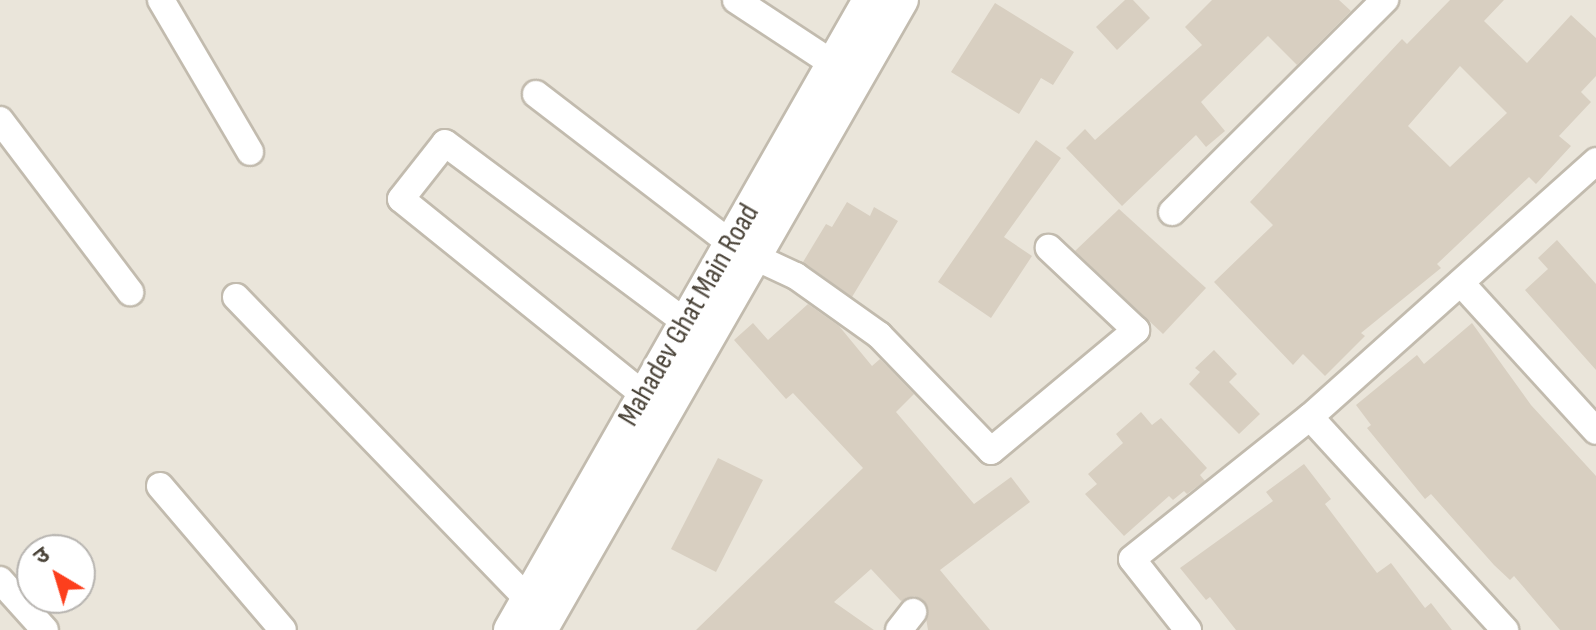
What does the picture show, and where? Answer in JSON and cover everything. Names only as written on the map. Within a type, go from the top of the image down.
[{"type":"street","points":[[161,0],[250,152]]},
{"type":"street","points":[[736,0],[845,72],[902,0]]},
{"type":"street","name":"Mahadev Ghat Main Road","points":[[510,630],[685,322],[743,250],[845,72],[869,0]]},
{"type":"street","points":[[1172,212],[1385,0]]},
{"type":"street","points":[[536,94],[743,250],[796,276],[879,335],[991,451],[1136,330],[1049,248]]},
{"type":"street","points":[[0,120],[130,292]]},
{"type":"street","points":[[644,395],[401,199],[445,143],[685,322]]},
{"type":"street","points":[[1188,630],[1132,559],[1310,417],[1596,161]]},
{"type":"street","points":[[541,630],[743,250]]},
{"type":"street","points":[[1461,283],[1596,431]]},
{"type":"street","points":[[236,297],[528,599]]},
{"type":"street","points":[[1310,417],[1505,630]]},
{"type":"street","points":[[160,486],[283,630]]},
{"type":"street","points":[[0,580],[45,630]]},
{"type":"shaded area","points":[[0,0],[1596,0],[1596,630],[0,630]]},
{"type":"building","points":[[1125,0],[1133,0],[1150,18],[1117,50],[1096,27]]},
{"type":"building","points":[[1212,0],[1339,0],[1351,11],[1297,65],[1268,36],[1201,102],[1225,131],[1206,147],[1196,135],[1122,206],[1066,148],[1085,129],[1095,140],[1202,45],[1185,27]]},
{"type":"building","points":[[1450,0],[1504,0],[1484,21],[1527,63],[1571,15],[1596,38],[1596,76],[1581,92],[1591,102],[1559,136],[1571,146],[1536,184],[1529,177],[1437,264],[1441,268],[1361,333],[1365,336],[1325,376],[1303,354],[1293,365],[1214,282],[1273,225],[1250,202],[1402,39],[1407,44]],"holes":[[[1460,66],[1507,113],[1450,167],[1408,126]]]},
{"type":"building","points":[[995,3],[1074,52],[1053,85],[1041,78],[1019,114],[951,72]]},
{"type":"building","points":[[1036,140],[1061,158],[1004,237],[1032,256],[991,318],[938,282]]},
{"type":"building","points":[[847,202],[870,216],[874,207],[898,221],[852,297],[803,262],[826,224],[832,227]]},
{"type":"building","points":[[1119,209],[1206,288],[1163,334],[1075,251]]},
{"type":"building","points":[[1557,240],[1596,284],[1596,370],[1525,290],[1548,269],[1538,258]]},
{"type":"building","points":[[808,304],[839,326],[872,366],[880,359],[914,394],[896,412],[974,504],[1011,477],[1030,502],[940,570],[990,630],[928,630],[923,600],[914,596],[901,601],[871,569],[834,602],[874,630],[696,630],[863,468],[793,393],[786,399],[734,340],[753,323],[768,340]]},
{"type":"building","points":[[1472,323],[1531,405],[1596,476],[1596,630],[1560,630],[1514,576],[1510,580],[1494,565],[1431,494],[1425,499],[1367,428],[1371,425],[1356,405],[1417,355],[1424,364]]},
{"type":"building","points":[[1214,350],[1237,374],[1229,382],[1260,414],[1239,434],[1189,384],[1200,372],[1195,368]]},
{"type":"building","points":[[1141,412],[1152,425],[1161,418],[1207,468],[1200,475],[1205,481],[1173,500],[1169,496],[1124,536],[1085,494],[1097,484],[1088,474],[1123,443],[1116,434]]},
{"type":"building","points":[[718,458],[763,480],[716,572],[671,549]]},
{"type":"building","points":[[1304,464],[1331,499],[1325,504],[1377,573],[1391,563],[1425,608],[1431,603],[1452,630],[1236,630],[1210,597],[1206,600],[1180,568],[1273,501],[1266,492]]}]
